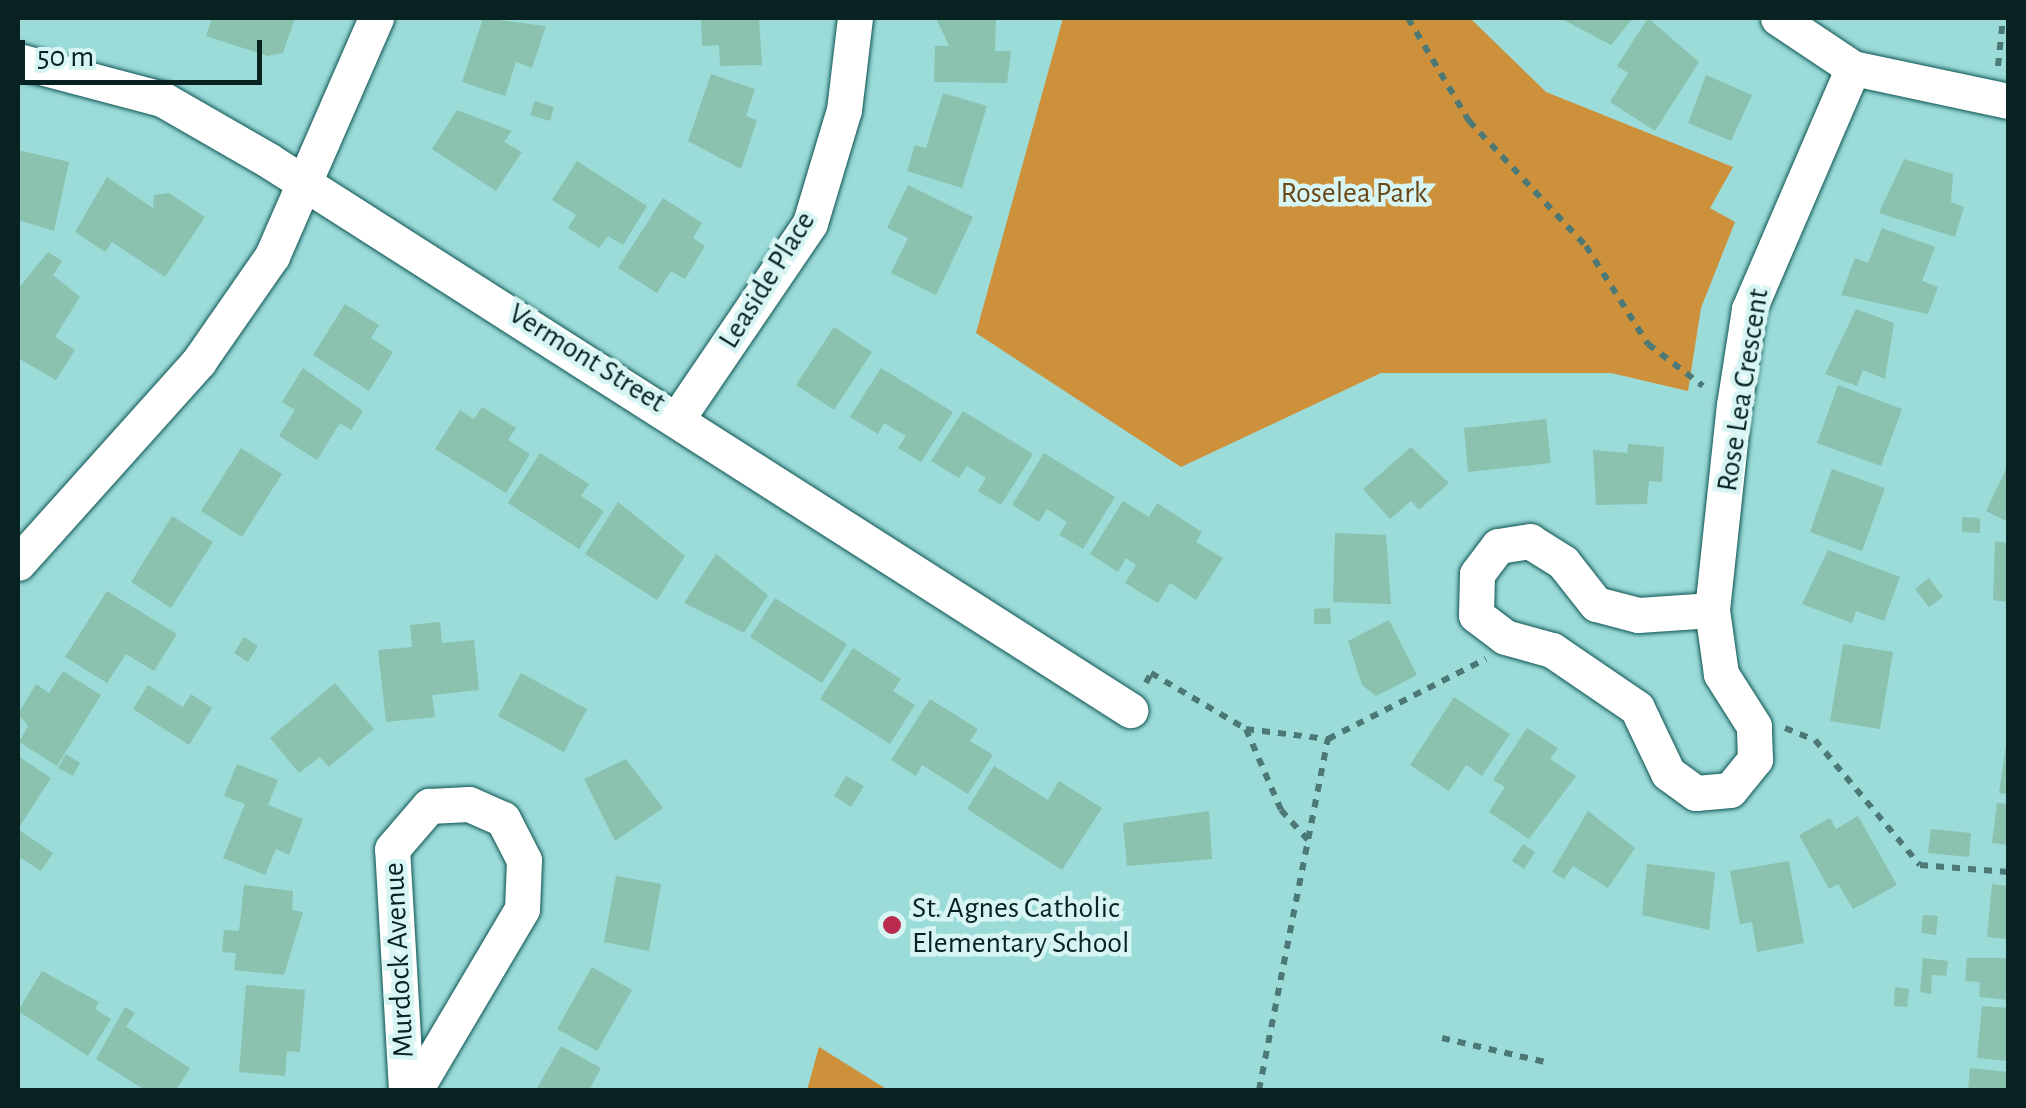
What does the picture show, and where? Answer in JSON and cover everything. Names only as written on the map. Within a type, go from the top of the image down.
[{"type":"street","points":[[18,563],[199,361],[272,256],[308,183],[376,18]]},
{"type":"street","name":"Leaside Place","points":[[679,416],[810,223],[844,110],[855,18]]},
{"type":"street","points":[[1778,18],[1852,68],[2001,100]]},
{"type":"street","name":"Vermont Street","points":[[18,61],[162,99],[308,183],[679,416],[1130,710]]},
{"type":"street","name":"Rose Lea Crescent","points":[[1754,726],[1721,674],[1712,610],[1734,405],[1749,309],[1852,68]]},
{"type":"street","points":[[1712,610],[1638,615],[1596,604],[1563,562],[1530,541],[1498,546],[1478,574],[1476,615],[1505,637],[1552,650],[1638,708],[1668,772],[1696,794],[1730,790],[1755,759],[1754,726]]},
{"type":"street","name":"Murdock Avenue","points":[[406,1090],[392,849],[429,806],[469,804],[504,819],[524,860],[522,908],[415,1090]]},
{"type":"path","points":[[1408,18],[1469,121],[1586,246],[1648,344],[1734,405]]},
{"type":"path","points":[[2001,100],[2003,18]]},
{"type":"path","points":[[1130,710],[1152,673],[1246,729],[1328,740],[1480,666],[1505,637]]},
{"type":"path","points":[[1754,726],[1814,740],[1920,865],[2008,872]]},
{"type":"path","points":[[1246,729],[1281,810],[1308,840]]},
{"type":"path","points":[[1258,1090],[1328,740]]},
{"type":"path","points":[[1442,1038],[1546,1062]]},
{"type":"green space","name":"Roselea Park","points":[[1063,18],[1470,18],[1546,92],[1733,167],[1710,208],[1735,222],[1701,308],[1688,391],[1611,373],[1381,373],[1181,467],[976,333]]},
{"type":"green space","points":[[819,1047],[888,1090],[807,1090]]},
{"type":"building","points":[[212,18],[295,18],[283,53],[268,56],[206,36]]},
{"type":"building","points":[[483,18],[546,26],[532,68],[516,62],[505,96],[462,82]]},
{"type":"building","points":[[701,18],[759,18],[762,65],[720,66],[719,45],[702,46]]},
{"type":"building","points":[[936,18],[996,18],[995,51],[1011,51],[1007,83],[934,82],[935,46],[949,46]]},
{"type":"building","points":[[1560,18],[1633,18],[1611,45]]},
{"type":"building","points":[[1648,18],[1699,62],[1655,131],[1610,102],[1628,73],[1617,66]]},
{"type":"building","points":[[711,74],[755,89],[746,116],[757,120],[741,169],[688,141]]},
{"type":"building","points":[[1706,75],[1752,95],[1731,141],[1688,123]]},
{"type":"building","points":[[943,93],[987,106],[962,188],[907,171],[915,145],[926,148]]},
{"type":"building","points":[[535,101],[554,107],[550,121],[530,115]]},
{"type":"building","points":[[457,110],[512,131],[504,142],[522,152],[496,191],[432,149]]},
{"type":"building","points":[[18,150],[69,162],[54,231],[18,220]]},
{"type":"building","points":[[1904,159],[1953,174],[1951,202],[1964,207],[1955,237],[1879,213]]},
{"type":"building","points":[[577,161],[647,206],[623,245],[608,236],[599,248],[568,228],[576,215],[552,200]]},
{"type":"building","points":[[107,177],[153,208],[154,195],[169,193],[205,217],[165,277],[112,242],[105,252],[75,232]]},
{"type":"building","points":[[908,185],[973,217],[936,295],[891,273],[908,238],[887,228]]},
{"type":"building","points":[[663,198],[702,223],[693,238],[705,246],[685,279],[671,271],[657,293],[618,268]]},
{"type":"building","points":[[1882,228],[1935,247],[1922,281],[1938,287],[1928,314],[1841,295],[1855,258],[1868,263]]},
{"type":"building","points":[[48,252],[62,261],[53,275],[80,297],[55,337],[75,350],[56,380],[18,358],[18,289]]},
{"type":"building","points":[[345,304],[379,325],[371,338],[393,352],[369,391],[313,355]]},
{"type":"building","points":[[1856,309],[1894,323],[1885,379],[1863,370],[1857,386],[1825,374]]},
{"type":"building","points":[[834,327],[872,352],[834,410],[796,385]]},
{"type":"building","points":[[303,368],[363,411],[351,430],[340,423],[317,460],[279,436],[295,410],[282,402]]},
{"type":"building","points":[[881,368],[953,412],[921,462],[898,448],[906,436],[884,423],[878,434],[850,417]]},
{"type":"building","points":[[1838,385],[1902,409],[1881,466],[1817,443]]},
{"type":"building","points":[[482,407],[516,428],[508,440],[530,454],[506,493],[435,449],[460,410],[474,419]]},
{"type":"building","points":[[963,411],[1033,454],[1001,505],[978,491],[986,478],[967,466],[959,478],[931,461]]},
{"type":"building","points":[[1546,419],[1551,463],[1468,472],[1464,428]]},
{"type":"building","points":[[1628,444],[1664,447],[1662,482],[1649,481],[1647,504],[1596,505],[1593,450],[1627,453]]},
{"type":"building","points":[[1411,447],[1449,483],[1419,510],[1411,501],[1390,519],[1363,489]]},
{"type":"building","points":[[241,448],[282,474],[242,537],[201,511]]},
{"type":"building","points":[[540,453],[589,484],[581,496],[604,511],[579,549],[508,503]]},
{"type":"building","points":[[1044,453],[1115,497],[1083,549],[1059,535],[1067,522],[1047,509],[1039,522],[1012,505]]},
{"type":"building","points":[[2008,465],[2008,522],[1986,511]]},
{"type":"building","points":[[1832,469],[1885,488],[1862,551],[1810,532]]},
{"type":"building","points":[[1123,501],[1149,517],[1157,503],[1202,532],[1196,542],[1223,558],[1196,600],[1170,583],[1158,603],[1125,583],[1136,565],[1126,558],[1118,572],[1090,554]]},
{"type":"building","points":[[618,502],[685,556],[657,600],[585,554]]},
{"type":"building","points":[[172,516],[213,542],[171,608],[131,582]]},
{"type":"building","points":[[1962,517],[1980,518],[1980,533],[1962,532]]},
{"type":"building","points":[[1335,533],[1386,535],[1391,604],[1333,602]]},
{"type":"building","points":[[1995,541],[2008,543],[2008,602],[1993,600]]},
{"type":"building","points":[[1828,550],[1900,577],[1884,621],[1856,611],[1852,623],[1802,604]]},
{"type":"building","points":[[716,554],[768,595],[744,633],[684,603]]},
{"type":"building","points":[[1929,578],[1943,597],[1929,607],[1915,589]]},
{"type":"building","points":[[107,591],[177,634],[154,671],[126,654],[107,683],[65,657]]},
{"type":"building","points":[[775,598],[847,644],[822,683],[750,637]]},
{"type":"building","points":[[1330,608],[1331,624],[1314,624],[1314,609]]},
{"type":"building","points":[[1389,620],[1417,675],[1376,696],[1362,685],[1348,641]]},
{"type":"building","points":[[440,622],[442,643],[474,640],[479,690],[432,695],[435,717],[386,722],[378,650],[412,647],[410,625]]},
{"type":"building","points":[[244,637],[258,646],[248,662],[234,653]]},
{"type":"building","points":[[1843,644],[1893,652],[1880,729],[1830,721]]},
{"type":"building","points":[[853,648],[901,679],[893,691],[915,705],[890,744],[820,699]]},
{"type":"building","points":[[63,671],[101,695],[57,766],[19,742],[28,726],[18,714],[36,684],[49,693]]},
{"type":"building","points":[[521,673],[587,709],[564,752],[498,716]]},
{"type":"building","points":[[335,683],[374,729],[329,767],[320,757],[299,773],[270,738]]},
{"type":"building","points":[[148,685],[183,707],[191,694],[212,708],[189,745],[133,709]]},
{"type":"building","points":[[1454,697],[1510,734],[1482,776],[1466,765],[1449,791],[1410,765]]},
{"type":"building","points":[[930,699],[978,729],[970,741],[993,755],[968,794],[922,765],[916,776],[891,760]]},
{"type":"building","points":[[1527,728],[1558,748],[1550,759],[1576,776],[1529,839],[1489,812],[1505,787],[1493,780]]},
{"type":"building","points":[[2008,732],[2008,794],[1999,793]]},
{"type":"building","points":[[66,754],[80,763],[73,776],[58,768]]},
{"type":"building","points":[[18,756],[51,778],[18,829]]},
{"type":"building","points":[[626,759],[663,808],[615,841],[584,779]]},
{"type":"building","points":[[237,764],[278,780],[268,805],[303,819],[289,855],[276,849],[265,875],[223,858],[245,804],[224,796]]},
{"type":"building","points":[[994,766],[1048,800],[1059,781],[1102,808],[1062,870],[967,809]]},
{"type":"building","points":[[846,776],[864,786],[851,807],[834,796]]},
{"type":"building","points":[[1997,803],[2008,804],[2008,845],[1992,843]]},
{"type":"building","points":[[1209,811],[1212,859],[1127,866],[1123,823]]},
{"type":"building","points":[[1588,811],[1635,848],[1608,888],[1573,866],[1564,879],[1552,872]]},
{"type":"building","points":[[1858,816],[1897,885],[1853,909],[1838,884],[1829,889],[1799,835],[1830,818],[1836,829]]},
{"type":"building","points":[[1931,829],[1971,833],[1969,857],[1928,853]]},
{"type":"building","points":[[19,830],[53,853],[41,871],[18,856]]},
{"type":"building","points":[[1523,844],[1535,852],[1524,869],[1512,861]]},
{"type":"building","points":[[1789,861],[1804,943],[1757,952],[1752,922],[1740,924],[1730,871]]},
{"type":"building","points":[[1647,864],[1715,872],[1709,930],[1642,915]]},
{"type":"building","points":[[616,876],[661,884],[649,951],[604,942]]},
{"type":"building","points":[[1992,884],[2008,886],[2008,939],[1987,937]]},
{"type":"building","points":[[244,885],[293,891],[292,910],[303,912],[284,975],[234,970],[236,953],[222,952],[224,930],[239,931]]},
{"type":"building","points":[[1923,915],[1938,916],[1936,935],[1921,933]]},
{"type":"building","points":[[1923,958],[1948,961],[1946,976],[1932,975],[1931,994],[1920,992]]},
{"type":"building","points":[[1967,958],[2008,958],[2008,1000],[1979,997],[1980,982],[1965,981]]},
{"type":"building","points":[[592,967],[632,990],[597,1051],[557,1029]]},
{"type":"building","points":[[42,971],[99,1002],[95,1009],[111,1019],[88,1056],[18,1011]]},
{"type":"building","points":[[246,985],[305,990],[300,1052],[287,1051],[285,1076],[239,1072]]},
{"type":"building","points":[[1895,987],[1909,989],[1907,1007],[1894,1006]]},
{"type":"building","points":[[1982,1006],[2008,1008],[2008,1061],[1977,1058]]},
{"type":"building","points":[[125,1007],[135,1013],[126,1027],[190,1068],[176,1090],[145,1090],[96,1059]]},
{"type":"building","points":[[561,1046],[601,1068],[589,1090],[536,1090]]},
{"type":"building","points":[[1970,1068],[2008,1072],[2008,1090],[1968,1090]]},
{"type":"place","name":"St. Agnes Catholic Elementary School","points":[[892,925]]}]
